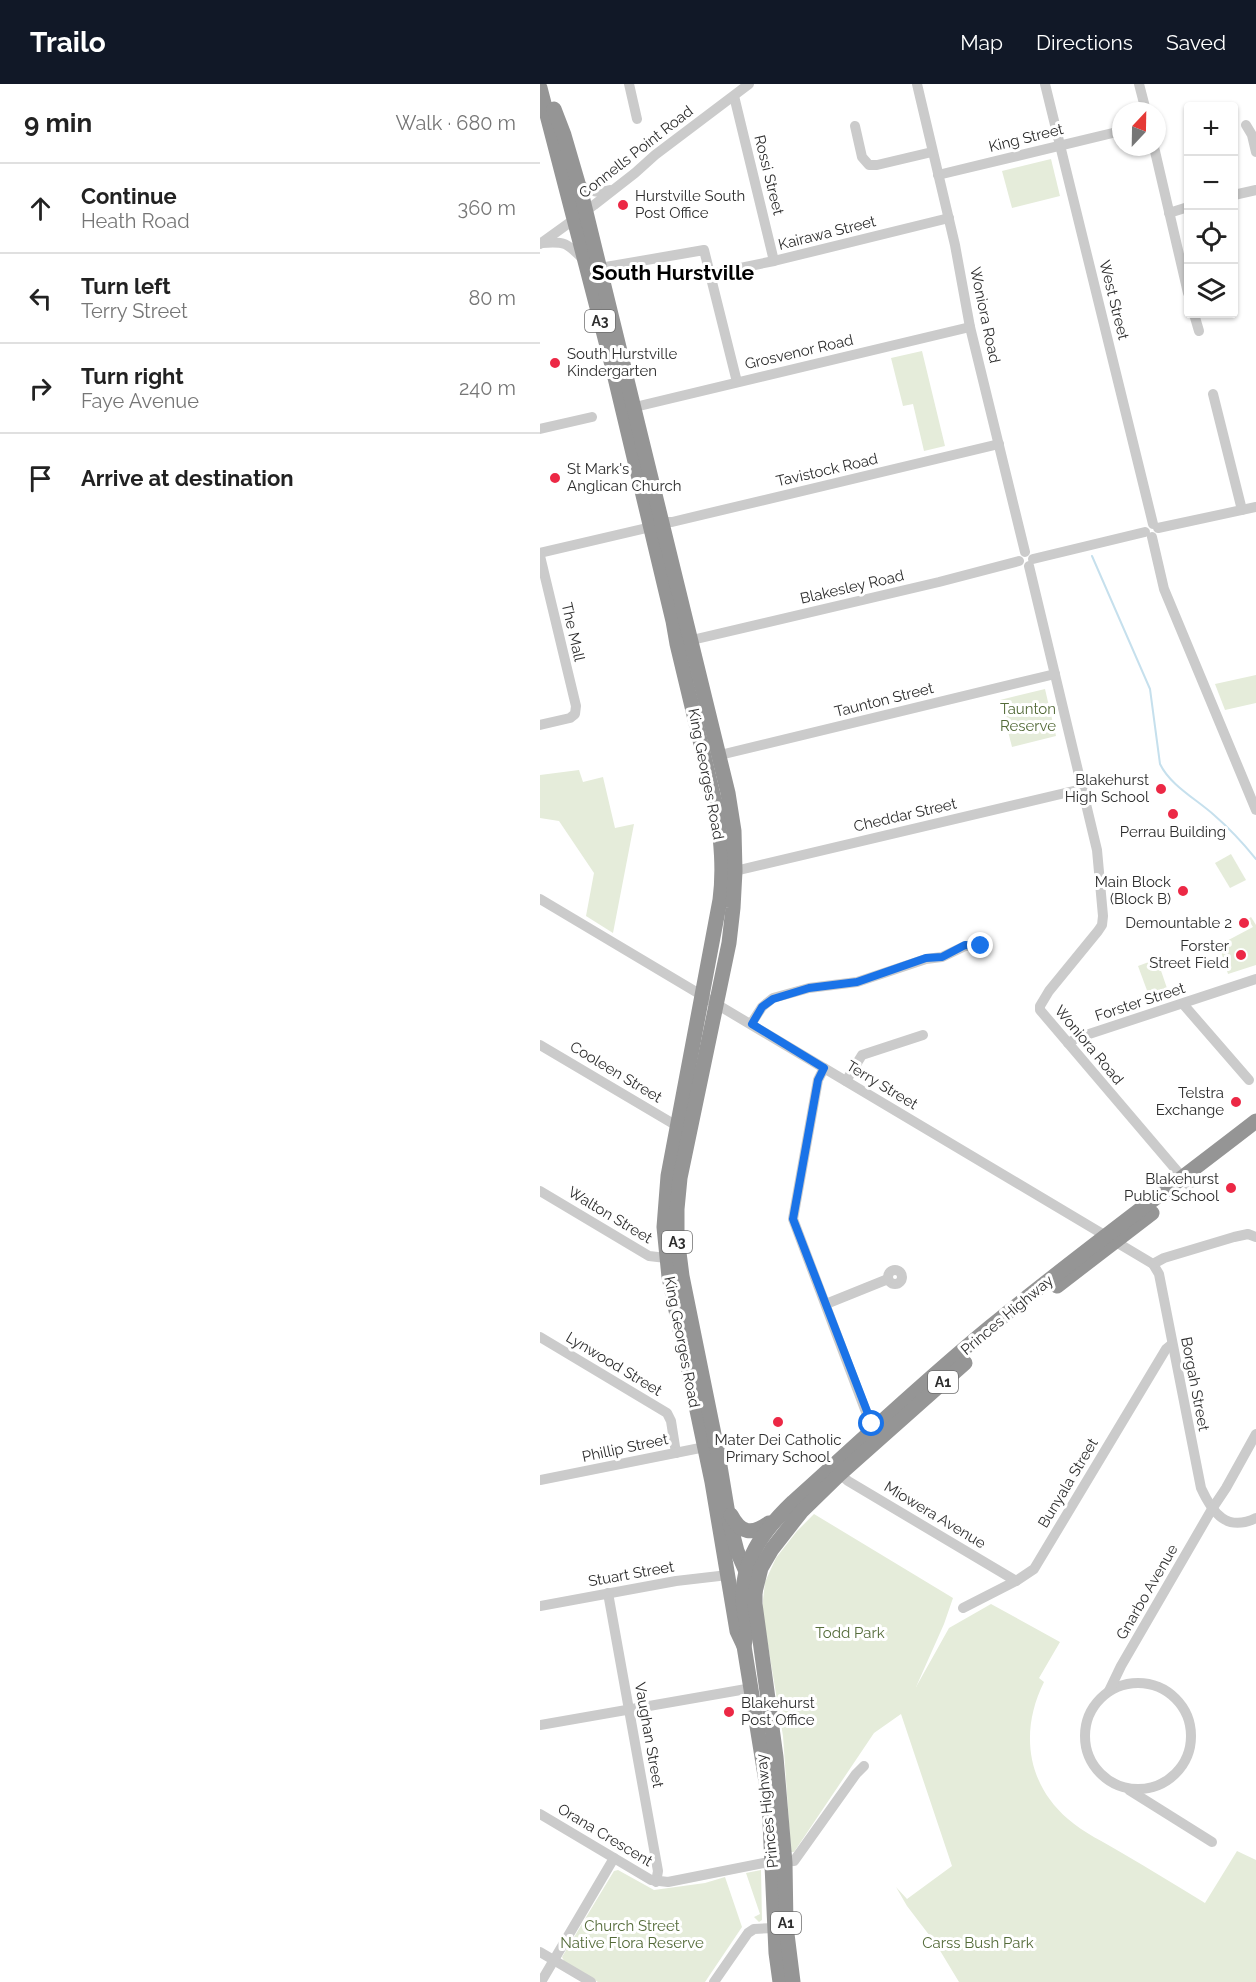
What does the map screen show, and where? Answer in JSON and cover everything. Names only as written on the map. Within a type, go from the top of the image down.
[{"type":"highway","name":"King Georges Road","points":[[546,84],[564,135],[577,183],[584,259],[656,525],[692,640],[720,755],[732,818],[735,871],[729,943],[709,1000],[677,1126],[665,1192],[663,1227],[666,1258],[737,1551],[753,1569]]},
{"type":"highway","name":"King Georges Road","points":[[540,88],[580,215],[600,268],[635,407],[677,644],[717,811],[723,865],[720,900],[709,1000],[680,1178],[676,1209],[676,1237],[710,1446],[712,1482],[737,1631],[744,1646]]},
{"type":"highway","points":[[673,621],[683,635],[692,640],[686,652],[691,672],[687,683]]},
{"type":"highway","name":"Princes Highway","points":[[780,1982],[775,1928],[779,1863],[776,1757],[754,1604],[753,1552],[761,1537],[778,1517],[1110,1238],[1186,1181],[1256,1122]]},
{"type":"highway","name":"Princes Highway","points":[[1186,1181],[1256,1135]]},
{"type":"highway","name":"Princes Highway","points":[[793,1982],[779,1863],[744,1646],[747,1628],[743,1594],[753,1569],[801,1512],[879,1432]]},
{"type":"highway","points":[[728,1507],[737,1525],[746,1530],[756,1531],[778,1517]]},
{"type":"highway","points":[[728,1575],[753,1569]]},
{"type":"street","points":[[629,84],[637,119]]},
{"type":"street","name":"Connells Point Road","points":[[541,243],[749,84]]},
{"type":"street","name":"Woniora Road","points":[[916,84],[949,218],[970,327],[1097,850],[1103,920],[1098,931],[1049,991],[1040,1006],[1068,1044],[1186,1181]]},
{"type":"street","name":"West Street","points":[[1045,84],[1152,530],[1164,589],[1256,810]]},
{"type":"street","points":[[1139,84],[1144,102]]},
{"type":"street","name":"Rossi Street","points":[[734,96],[774,261]]},
{"type":"street","points":[[1246,125],[1252,135],[1256,152]]},
{"type":"street","points":[[855,126],[862,157],[869,165],[932,152]]},
{"type":"street","name":"King Street","points":[[938,175],[1112,132]]},
{"type":"street","points":[[1156,156],[1184,276]]},
{"type":"street","points":[[577,183],[591,192],[601,193],[613,190]]},
{"type":"street","points":[[1238,194],[1256,190]]},
{"type":"street","points":[[1169,213],[1184,208]]},
{"type":"street","name":"Kairawa Street","points":[[711,274],[949,218]]},
{"type":"street","points":[[541,243],[560,241],[570,245],[584,259]]},
{"type":"street","points":[[600,268],[704,250],[736,382]]},
{"type":"street","points":[[1195,318],[1199,331]]},
{"type":"street","name":"Grosvenor Road","points":[[635,407],[970,327]]},
{"type":"street","points":[[1214,394],[1242,510]]},
{"type":"street","points":[[540,429],[592,417]]},
{"type":"street","name":"Tavistock Road","points":[[540,555],[656,525],[999,444]]},
{"type":"street","name":"Blakesley Road","points":[[692,640],[939,582],[1026,559],[1256,507]]},
{"type":"street","name":"The Mall","points":[[540,555],[576,706],[575,714],[570,718],[540,725]]},
{"type":"street","name":"Taunton Street","points":[[720,755],[1055,674]]},
{"type":"street","name":"Cheddar Street","points":[[735,871],[1082,789]]},
{"type":"street","name":"Terry Street","points":[[540,899],[1153,1264]]},
{"type":"street","points":[[752,1024],[762,1007],[773,999],[809,988],[857,982],[926,958],[942,957],[965,945],[981,946]]},
{"type":"street","name":"Forster Street","points":[[1068,1044],[1075,1039],[1256,979]]},
{"type":"street","points":[[1183,1004],[1249,1080]]},
{"type":"street","points":[[846,1081],[862,1055],[923,1035]]},
{"type":"street","name":"Cooleen Street","points":[[540,1045],[677,1126]]},
{"type":"street","points":[[824,1068],[818,1080],[793,1219],[869,1420],[879,1432]]},
{"type":"street","name":"Walton Street","points":[[540,1191],[649,1256],[666,1258]]},
{"type":"street","points":[[1153,1264],[1164,1258],[1234,1237],[1248,1234],[1256,1237]]},
{"type":"street","name":"Borgah Street","points":[[1153,1264],[1159,1274],[1201,1488],[1212,1509]]},
{"type":"street","points":[[826,1304],[888,1279]]},
{"type":"street","name":"Lynwood Street","points":[[540,1337],[667,1413],[671,1421],[676,1453]]},
{"type":"street","name":"Bunyala Street","points":[[963,1608],[1016,1581],[1034,1569],[1166,1349],[1172,1344]]},
{"type":"street","name":"Gnarbo Avenue","points":[[1212,1842],[1103,1775],[1091,1760],[1086,1745],[1086,1727],[1096,1702],[1108,1692],[1256,1434]]},
{"type":"street","name":"Phillip Street","points":[[540,1480],[710,1446]]},
{"type":"street","name":"Miowera Avenue","points":[[840,1474],[848,1481],[1016,1581]]},
{"type":"street","points":[[1212,1509],[1222,1519],[1234,1524],[1241,1524],[1256,1518]]},
{"type":"street","name":"Stuart Street","points":[[540,1606],[676,1581],[728,1575]]},
{"type":"street","name":"Vaughan Street","points":[[608,1593],[658,1871],[656,1882]]},
{"type":"street","points":[[1108,1692],[1138,1683],[1160,1688],[1179,1703],[1190,1723],[1189,1749],[1179,1769],[1167,1780],[1153,1787],[1126,1788]]},
{"type":"street","points":[[540,1725],[752,1688]]},
{"type":"street","points":[[656,1882],[668,1882],[736,1868],[794,1861],[864,1766]]},
{"type":"street","name":"Orana Crescent","points":[[540,1814],[656,1882]]},
{"type":"street","points":[[541,1982],[614,1858]]},
{"type":"street","points":[[714,1982],[748,1933],[754,1929],[775,1928]]},
{"type":"street","points":[[540,1952],[591,1982]]},
{"type":"green space","points":[[1051,159],[1060,196],[1012,208],[1002,171]]},
{"type":"green space","points":[[922,351],[945,446],[924,451],[913,404],[903,406],[891,358]]},
{"type":"green space","points":[[1256,675],[1256,703],[1225,710],[1215,684]]},
{"type":"green space","name":"Taunton Reserve","points":[[1045,689],[1056,736],[1012,747],[1000,700]]},
{"type":"green space","points":[[579,770],[583,782],[603,777],[615,828],[634,824],[613,933],[586,916],[594,873],[559,821],[540,818],[540,775]]},
{"type":"green space","points":[[1231,854],[1246,880],[1230,888],[1215,863]]},
{"type":"green space","name":"Forster Street Field","points":[[1251,917],[1256,925],[1256,965],[1228,974],[1219,945],[1253,927],[1248,919]]},
{"type":"green space","points":[[1157,959],[1170,997],[1152,1004],[1138,966]]},
{"type":"green space","points":[[814,1514],[953,1598],[916,1687],[949,1628],[991,1604],[1060,1642],[1039,1678],[1044,1682],[1036,1700],[1032,1719],[1031,1755],[1043,1789],[1054,1805],[1081,1829],[1205,1903],[1237,1851],[1256,1860],[1256,1982],[959,1982],[936,1944],[907,1906],[896,1887],[907,1899],[952,1866],[901,1714],[874,1733],[794,1852],[791,1852],[783,1736],[762,1609],[765,1582],[776,1558]]},
{"type":"green space","name":"Church Street Native Flora Reserve","points":[[618,1870],[654,1890],[705,1883],[725,1877],[742,1927],[705,1982],[598,1982],[564,1961],[562,1957],[614,1871]]},
{"type":"green space","points":[[761,1870],[762,1920],[759,1922],[754,1917],[760,1914],[746,1873]]},
{"type":"waterway","points":[[1092,556],[1150,689],[1160,764],[1164,772],[1220,820],[1256,859]]},
{"type":"place","name":"Hurstville South Post Office","points":[[623,205]]},
{"type":"place","name":"South Hurstville Kindergarten","points":[[555,363]]},
{"type":"place","name":"St Mark's Anglican Church","points":[[555,478]]},
{"type":"place","name":"Blakehurst High School","points":[[1161,789]]},
{"type":"place","name":"Perrau Building","points":[[1173,814]]},
{"type":"place","name":"Main Block (Block B)","points":[[1183,891]]},
{"type":"place","name":"Demountable 2","points":[[1244,923]]},
{"type":"place","name":"Forster Street Field","points":[[1241,955]]},
{"type":"place","name":"Telstra Exchange","points":[[1236,1102]]},
{"type":"place","name":"Blakehurst Public School","points":[[1231,1188]]},
{"type":"place","name":"Mater Dei Catholic Primary School","points":[[778,1422]]},
{"type":"place","name":"Blakehurst Post Office","points":[[729,1712]]},
{"type":"district","name":"South Hurstville","points":[[673,272]]},
{"type":"route","points":[[872,1424],[793,1219],[818,1080],[824,1068],[752,1024],[769,1000],[809,988],[857,982],[926,958],[942,957],[965,945],[981,946]]},
{"type":"park label","name":"Todd Park","points":[[850,1633]]},
{"type":"park label","name":"Carss Bush Park","points":[[978,1943]]}]
